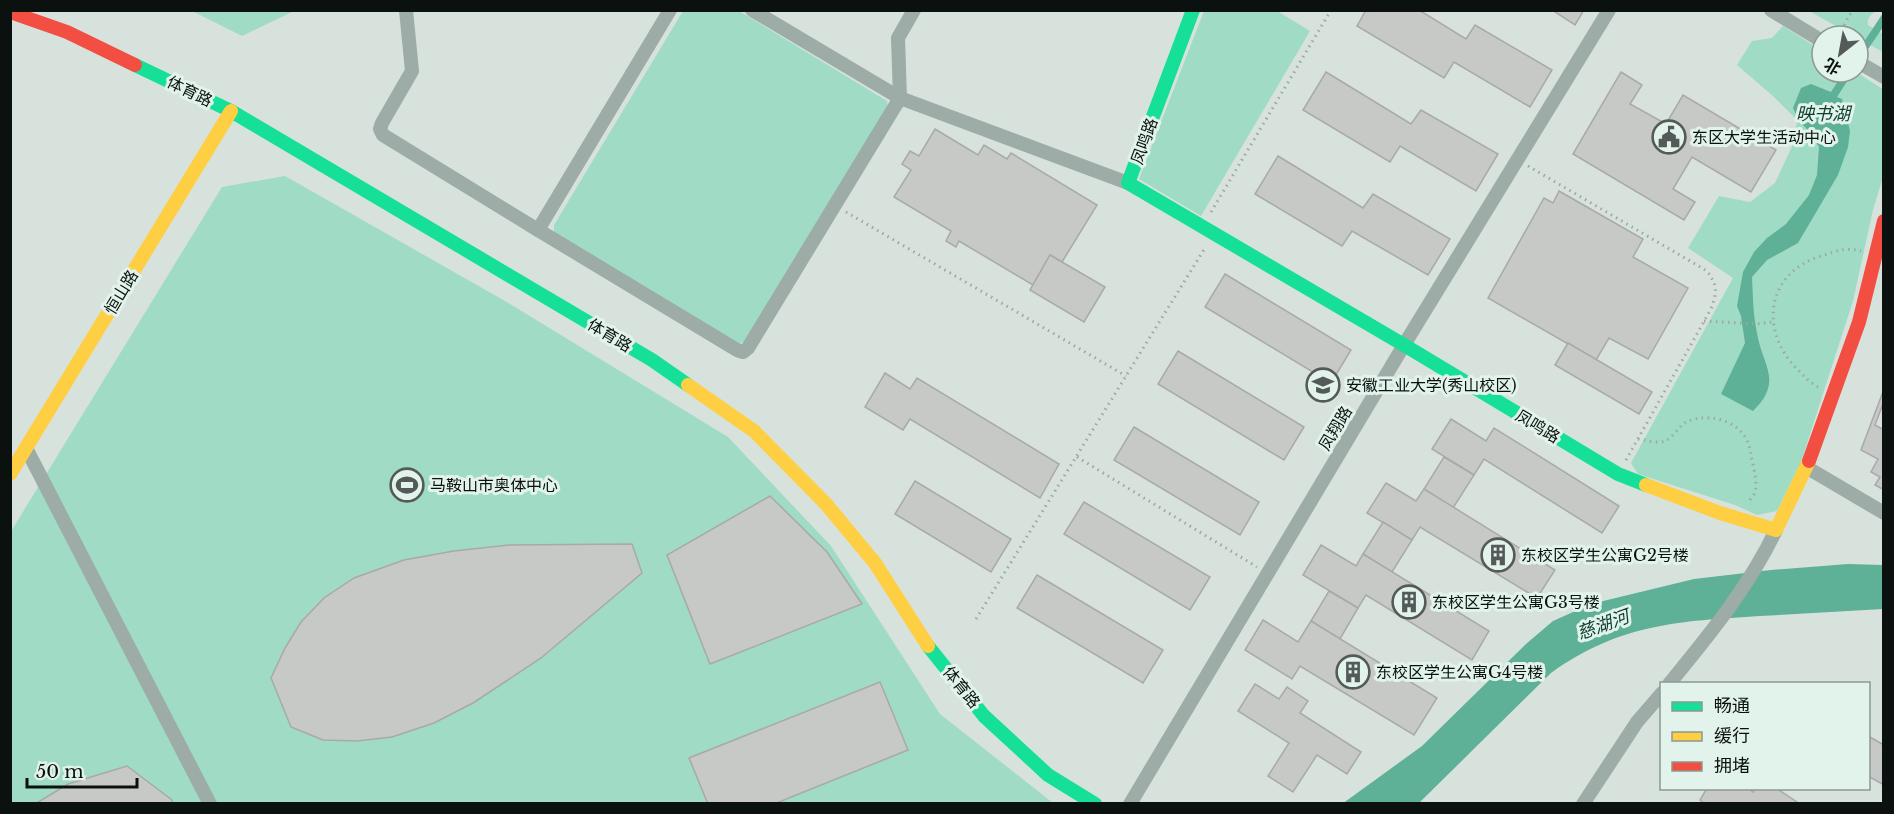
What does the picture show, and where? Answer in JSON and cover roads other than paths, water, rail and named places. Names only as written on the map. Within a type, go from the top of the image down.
[{"type":"street","points":[[406,10],[412,70],[382,123],[380,129],[383,135],[743,352],[748,348],[900,98],[898,38],[914,10]]},
{"type":"street","points":[[538,230],[670,10]]},
{"type":"street","points":[[753,10],[900,98],[1128,183]]},
{"type":"street","name":"凤鸣路","points":[[1193,10],[1128,183],[1618,474],[1776,530]]},
{"type":"street","name":"凤翔路","points":[[1130,804],[1516,159],[1609,10]]},
{"type":"street","points":[[1771,10],[1810,34]]},
{"type":"street","name":"体育路","points":[[10,12],[67,32],[231,111],[652,360],[754,431],[826,504],[875,563],[920,636],[984,716],[1048,775],[1095,804]]},
{"type":"street","points":[[1870,69],[1884,77]]},
{"type":"street","name":"恒山路","points":[[10,474],[231,111]]},
{"type":"street","points":[[1671,682],[1716,627],[1763,557],[1815,449],[1859,321],[1884,221]]},
{"type":"street","points":[[26,448],[210,804]]},
{"type":"street","points":[[1806,468],[1884,513]]},
{"type":"street","points":[[1583,804],[1637,722],[1660,695]]},
{"type":"water","points":[[1883,13],[1883,27],[1870,46],[1870,33]]},
{"type":"water","name":"映书湖","points":[[1811,84],[1831,92],[1836,84],[1845,84],[1837,97],[1842,99],[1850,131],[1848,147],[1838,175],[1798,243],[1767,260],[1752,277],[1756,326],[1769,382],[1767,391],[1753,411],[1721,394],[1745,343],[1737,306],[1743,272],[1754,252],[1767,238],[1786,224],[1809,195],[1817,175],[1819,147],[1812,134],[1799,121],[1793,108],[1801,88]]},
{"type":"water","name":"慈湖河","points":[[1848,564],[1883,565],[1883,609],[1676,623],[1626,635],[1601,644],[1551,673],[1419,803],[1342,804],[1422,746],[1526,644],[1553,621],[1591,604],[1694,579]]},
{"type":"place","name":"东区大学生活动中心","points":[[1669,137]]},
{"type":"place","name":"安徽工业大学(秀山校区)","points":[[1323,385]]},
{"type":"place","name":"马鞍山市奥体中心","points":[[407,485]]},
{"type":"place","name":"东校区学生公寓G2号楼","points":[[1498,555]]},
{"type":"place","name":"东校区学生公寓G3号楼","points":[[1409,602]]},
{"type":"place","name":"东校区学生公寓G4号楼","points":[[1353,672]]}]
